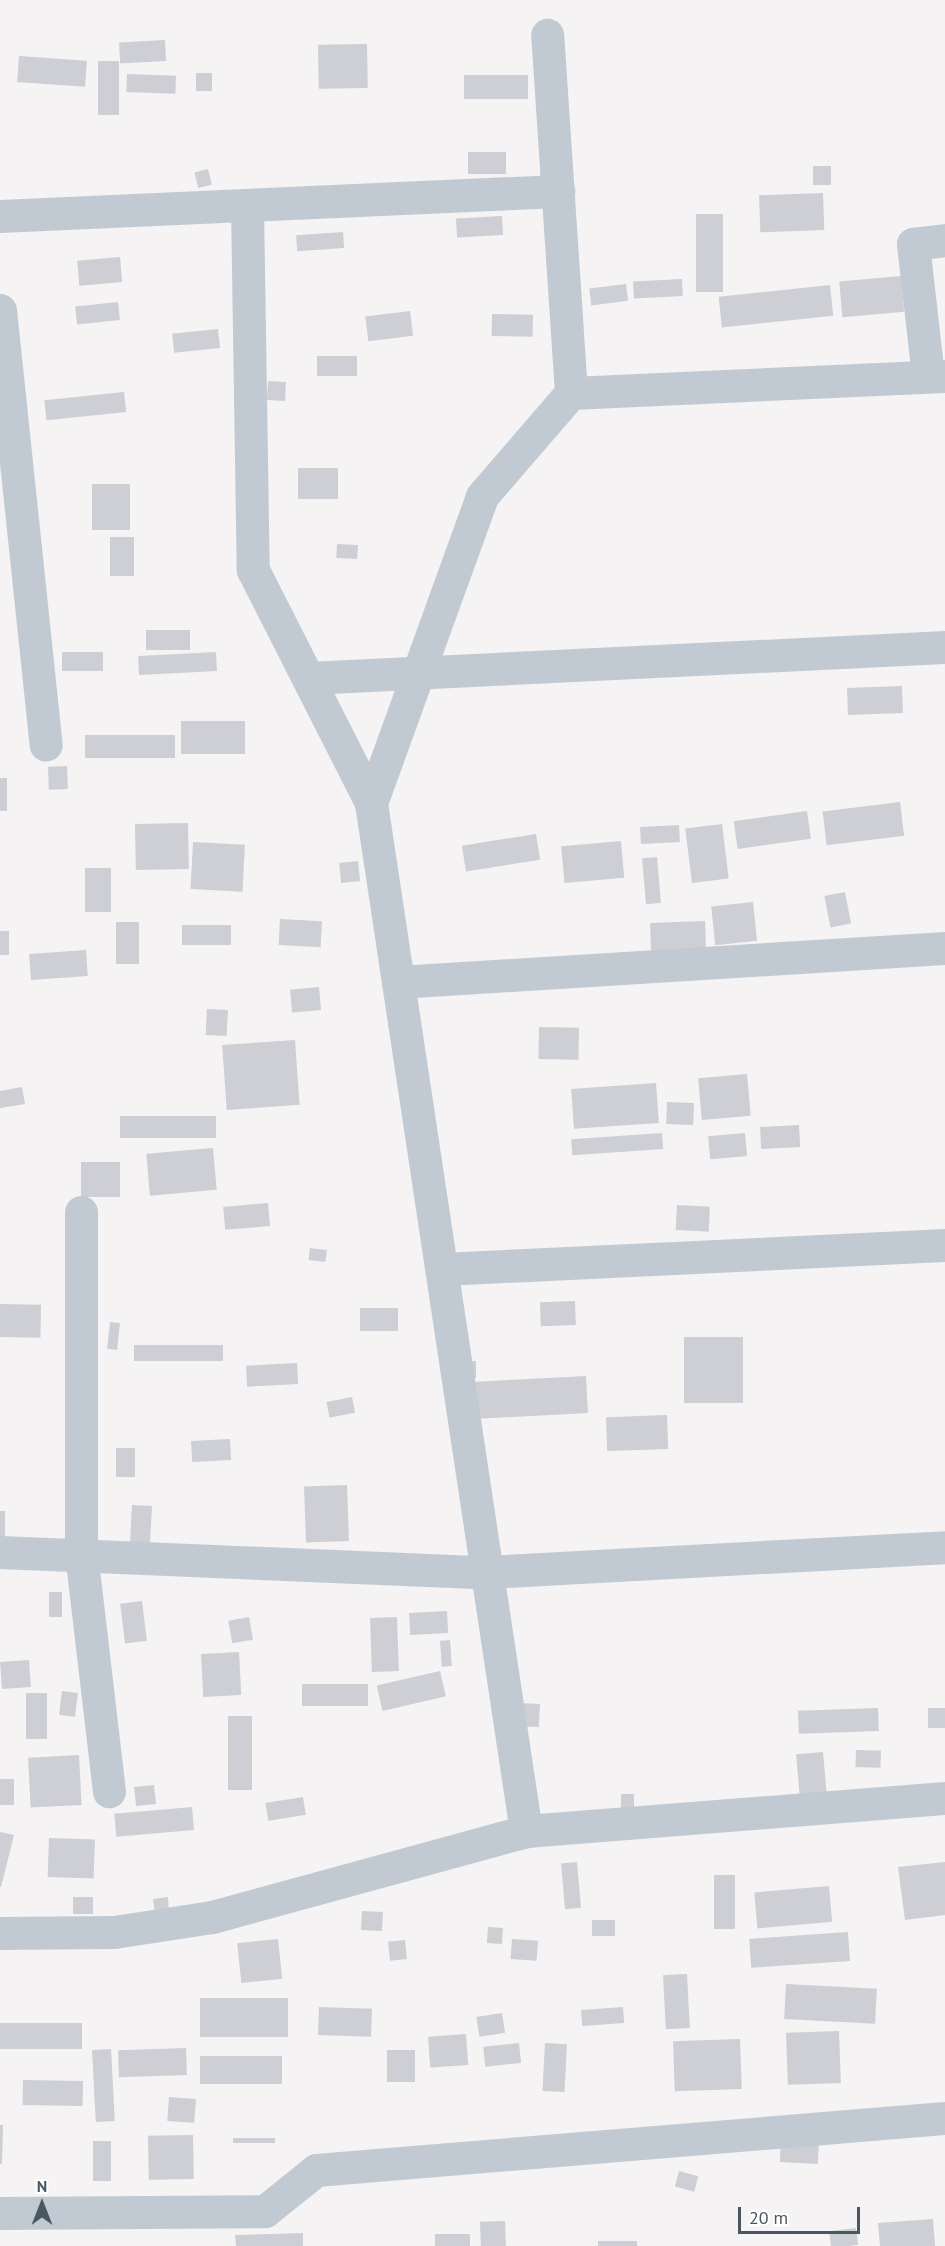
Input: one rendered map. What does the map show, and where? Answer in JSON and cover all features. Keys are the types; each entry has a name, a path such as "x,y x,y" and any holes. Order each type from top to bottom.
{"street":[{"path":"371,803 482,496 571,393 547,35"},
{"path":"0,216 558,191"},
{"path":"247,206 253,570 371,803 526,1831"},
{"path":"571,393 937,376 913,244 945,240"},
{"path":"0,310 46,745"},
{"path":"308,678 945,647"},
{"path":"398,982 945,948"},
{"path":"81,1212 81,1553 109,1791"},
{"path":"442,1269 945,1245"},
{"path":"0,1552 81,1553 488,1572 945,1547"},
{"path":"0,1932 114,1932 212,1917 526,1831 945,1798"},
{"path":"0,2213 265,2211 316,2170 945,2118"}],"building":[{"path":"165,40 166,61 120,63 119,42"},
{"path":"367,44 368,88 319,89 318,45"},
{"path":"19,56 87,61 85,87 17,82"},
{"path":"98,61 119,61 119,115 98,115"},
{"path":"196,73 212,73 212,91 196,91"},
{"path":"127,74 176,76 175,94 126,92"},
{"path":"464,75 528,75 528,99 464,99"},
{"path":"468,152 506,152 506,174 468,174"},
{"path":"813,166 831,166 831,185 813,185"},
{"path":"208,169 212,185 198,188 194,172"},
{"path":"823,193 824,230 760,232 759,195"},
{"path":"696,214 723,214 723,292 696,292"},
{"path":"502,216 503,235 457,237 456,218"},
{"path":"343,232 344,248 297,251 296,235"},
{"path":"120,257 122,282 79,286 77,261"},
{"path":"901,276 904,312 842,317 839,281"},
{"path":"682,279 683,296 634,299 633,282"},
{"path":"626,284 628,301 591,305 589,289"},
{"path":"830,285 833,316 722,328 719,297"},
{"path":"118,302 120,320 77,324 75,306"},
{"path":"410,311 413,336 368,341 365,316"},
{"path":"492,314 533,315 533,337 492,336"},
{"path":"218,329 220,348 174,353 172,334"},
{"path":"317,356 357,356 357,376 317,376"},
{"path":"268,381 286,382 285,401 267,400"},
{"path":"124,392 126,412 47,420 44,400"},
{"path":"298,468 338,468 338,499 298,499"},
{"path":"92,484 130,484 130,530 92,530"},
{"path":"110,537 134,537 134,576 110,576"},
{"path":"337,544 358,545 357,559 336,558"},
{"path":"146,630 190,630 190,650 146,650"},
{"path":"62,652 103,652 103,671 62,671"},
{"path":"216,652 217,671 139,675 138,656"},
{"path":"902,686 903,713 848,715 847,688"},
{"path":"181,721 245,721 245,754 181,754"},
{"path":"85,735 175,735 175,758 85,758"},
{"path":"67,766 68,789 49,790 48,767"},
{"path":"0,778 7,778 7,811 0,811"},
{"path":"900,802 904,836 827,845 823,812"},
{"path":"807,811 811,839 738,849 734,821"},
{"path":"188,823 189,869 136,870 135,824"},
{"path":"722,824 729,879 692,883 685,829"},
{"path":"679,825 680,842 641,844 640,827"},
{"path":"536,834 540,860 466,871 462,846"},
{"path":"621,841 624,878 564,883 561,846"},
{"path":"193,842 245,845 242,892 191,889"},
{"path":"657,857 661,903 646,904 642,858"},
{"path":"358,861 360,881 341,883 339,863"},
{"path":"85,868 111,868 111,912 85,912"},
{"path":"845,892 851,923 830,927 824,896"},
{"path":"753,902 757,941 715,945 711,906"},
{"path":"280,919 322,921 321,947 279,945"},
{"path":"705,921 706,952 651,954 650,923"},
{"path":"116,922 139,922 139,964 116,964"},
{"path":"182,925 231,925 231,945 182,945"},
{"path":"0,931 9,931 9,955 0,955"},
{"path":"86,950 88,976 31,980 29,954"},
{"path":"319,987 321,1010 292,1012 290,990"},
{"path":"207,1009 228,1010 227,1036 206,1035"},
{"path":"539,1027 579,1028 578,1060 538,1059"},
{"path":"295,1040 300,1105 227,1110 222,1045"},
{"path":"747,1074 751,1116 702,1120 698,1078"},
{"path":"656,1083 659,1123 574,1129 571,1089"},
{"path":"22,1087 25,1104 0,1108 0,1091"},
{"path":"667,1102 694,1103 693,1125 666,1124"},
{"path":"120,1116 216,1116 216,1138 120,1138"},
{"path":"799,1125 800,1147 761,1149 760,1127"},
{"path":"662,1133 663,1149 572,1155 571,1139"},
{"path":"745,1133 747,1156 710,1159 708,1136"},
{"path":"213,1148 217,1190 150,1196 146,1154"},
{"path":"81,1162 120,1162 120,1197 81,1197"},
{"path":"268,1203 270,1226 225,1230 223,1207"},
{"path":"677,1205 710,1207 709,1232 676,1230"},
{"path":"310,1248 327,1250 325,1262 309,1260"},
{"path":"575,1301 576,1325 541,1326 540,1302"},
{"path":"0,1304 41,1305 40,1338 0,1337"},
{"path":"360,1308 398,1308 398,1331 360,1331"},
{"path":"110,1322 120,1323 117,1350 107,1349"},
{"path":"684,1337 743,1337 743,1403 684,1403"},
{"path":"134,1345 223,1345 223,1361 134,1361"},
{"path":"464,1361 476,1361 476,1378 464,1378"},
{"path":"297,1363 298,1384 247,1387 246,1366"},
{"path":"586,1376 588,1413 465,1419 463,1382"},
{"path":"352,1397 355,1413 330,1418 326,1402"},
{"path":"667,1415 668,1449 607,1451 606,1417"},
{"path":"230,1439 231,1460 192,1462 191,1441"},
{"path":"116,1448 135,1448 135,1477 116,1477"},
{"path":"347,1485 349,1541 306,1542 304,1487"},
{"path":"132,1505 152,1506 150,1550 130,1549"},
{"path":"0,1511 5,1511 5,1538 0,1538"},
{"path":"49,1592 62,1592 62,1617 49,1617"},
{"path":"142,1601 147,1641 125,1643 120,1604"},
{"path":"447,1611 448,1633 410,1635 409,1613"},
{"path":"249,1617 253,1640 232,1643 228,1621"},
{"path":"397,1617 399,1671 372,1672 370,1618"},
{"path":"450,1640 452,1666 442,1667 440,1641"},
{"path":"239,1652 241,1695 203,1697 201,1654"},
{"path":"29,1660 31,1687 2,1689 0,1662"},
{"path":"440,1671 446,1696 383,1711 377,1686"},
{"path":"302,1684 368,1684 368,1706 302,1706"},
{"path":"62,1691 78,1693 75,1717 59,1715"},
{"path":"26,1693 47,1693 47,1739 26,1739"},
{"path":"519,1703 540,1704 539,1727 518,1726"},
{"path":"878,1708 879,1731 799,1734 798,1711"},
{"path":"928,1708 945,1708 945,1728 928,1728"},
{"path":"228,1716 252,1716 252,1790 228,1790"},
{"path":"856,1750 881,1751 880,1768 855,1767"},
{"path":"823,1752 827,1798 800,1800 796,1754"},
{"path":"79,1755 82,1805 31,1808 28,1758"},
{"path":"0,1779 14,1779 14,1805 0,1805"},
{"path":"154,1785 156,1804 136,1806 134,1787"},
{"path":"621,1794 634,1794 634,1809 621,1809"},
{"path":"303,1797 306,1815 268,1821 265,1803"},
{"path":"192,1807 194,1830 116,1837 114,1814"},
{"path":"0,1832 14,1835 1,1887 0,1887"},
{"path":"49,1838 95,1840 94,1879 48,1877"},
{"path":"577,1862 581,1908 565,1909 561,1863"},
{"path":"945,1862 945,1915 905,1920 898,1867"},
{"path":"714,1875 735,1875 735,1929 714,1929"},
{"path":"829,1886 832,1922 757,1928 754,1893"},
{"path":"73,1897 93,1897 93,1914 73,1914"},
{"path":"168,1897 169,1914 155,1914 153,1899"},
{"path":"362,1911 383,1912 382,1931 361,1930"},
{"path":"592,1920 615,1920 615,1936 592,1936"},
{"path":"488,1927 503,1928 502,1944 487,1943"},
{"path":"848,1932 850,1961 751,1968 749,1939"},
{"path":"278,1939 282,1979 241,1983 237,1943"},
{"path":"512,1939 538,1941 537,1961 511,1959"},
{"path":"405,1940 407,1959 390,1961 388,1942"},
{"path":"687,1974 690,2028 666,2029 663,1975"},
{"path":"786,1984 877,1989 875,2024 784,2019"},
{"path":"200,1998 288,1998 288,2037 200,2037"},
{"path":"319,2007 372,2009 371,2037 318,2035"},
{"path":"623,2007 624,2023 582,2026 581,2010"},
{"path":"502,2013 505,2033 479,2037 476,2017"},
{"path":"0,2023 82,2023 82,2049 0,2049"},
{"path":"839,2031 841,2083 788,2085 786,2033"},
{"path":"466,2034 468,2065 430,2068 428,2037"},
{"path":"740,2039 742,2089 675,2091 673,2041"},
{"path":"519,2043 521,2063 485,2067 483,2047"},
{"path":"545,2043 567,2044 564,2092 542,2091"},
{"path":"186,2048 187,2075 119,2077 118,2050"},
{"path":"111,2049 115,2121 96,2122 92,2050"},
{"path":"387,2050 415,2050 415,2082 387,2082"},
{"path":"200,2056 282,2056 282,2084 200,2084"},
{"path":"23,2080 83,2081 83,2106 23,2105"},
{"path":"169,2097 196,2099 194,2123 167,2121"},
{"path":"0,2125 3,2125 2,2164 0,2164"},
{"path":"193,2135 194,2179 149,2180 148,2136"},
{"path":"233,2138 275,2138 275,2143 233,2143"},
{"path":"781,2140 819,2142 818,2164 780,2162"},
{"path":"93,2141 111,2141 111,2181 93,2181"},
{"path":"679,2171 698,2176 694,2192 675,2186"},
{"path":"933,2219 935,2246 880,2246 878,2223"},
{"path":"505,2221 506,2246 481,2246 480,2222"},
{"path":"856,2228 858,2245 831,2246 829,2231"},
{"path":"303,2233 303,2246 236,2246 235,2235"},
{"path":"435,2234 470,2234 470,2246 435,2246"},
{"path":"598,2241 637,2241 637,2246 598,2246"}]}
